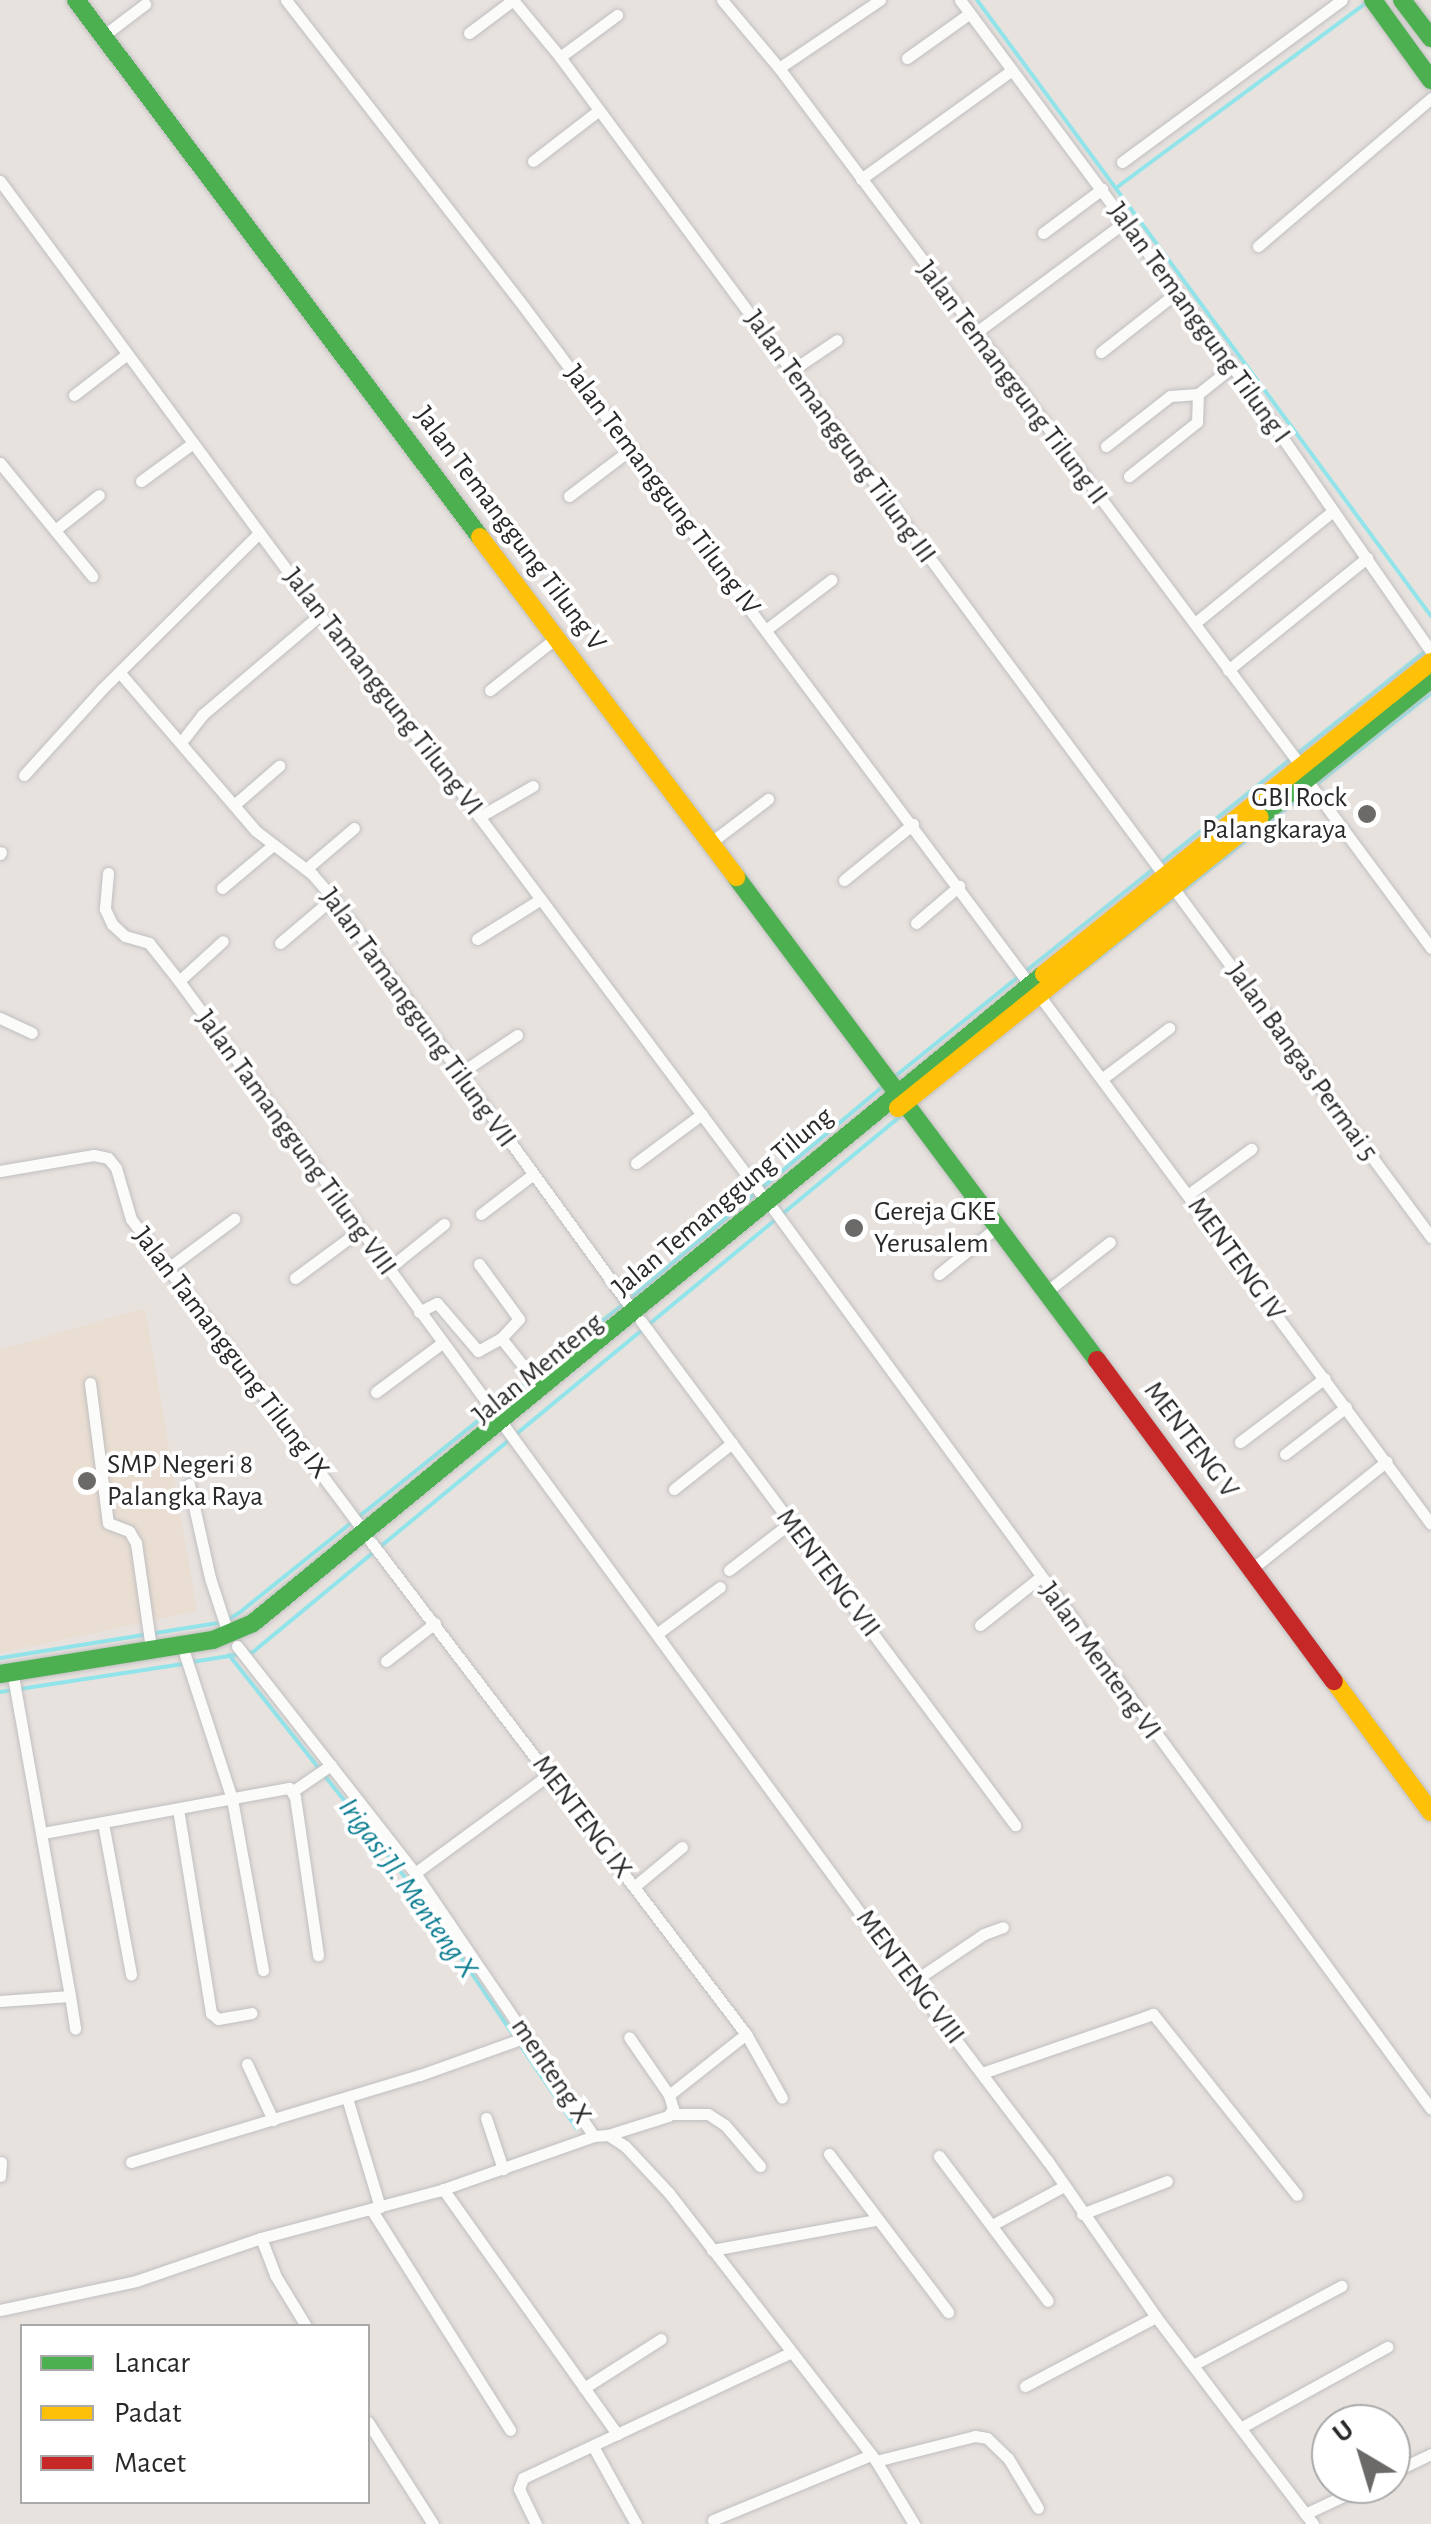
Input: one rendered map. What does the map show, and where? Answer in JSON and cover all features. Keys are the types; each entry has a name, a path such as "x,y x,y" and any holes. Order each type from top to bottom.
{"main road":[{"name":"Jalan Temanggung Tilung V","path":"76,0 901,1098"},
{"path":"1402,0 1431,38"},
{"path":"1374,1 1431,80"},
{"name":"Jalan Temanggung Tilung","path":"5,1679 151,1649 233,1641 368,1538 503,1426 540,1387 637,1316 1304,773 1431,662"},
{"path":"1304,773 1431,679"},
{"name":"MENTENG V","path":"901,1098 1431,1812"},
{"name":"Jalan Menteng","path":"503,1426 637,1316"},
{"path":"5,1679 185,1654 233,1641"}],"street":[{"name":"Jalan Temanggung Tilung IV","path":"286,0 631,449 1035,990"},
{"path":"470,33 513,0"},
{"name":"Jalan Temanggung Tilung III","path":"513,0 560,57 1168,882"},
{"name":"Jalan Temanggung Tilung II","path":"722,0 779,68 974,334 1195,623 1431,948"},
{"path":"779,68 880,0"},
{"name":"Jalan Temanggung Tilung I","path":"960,0 1126,220 1431,651"},
{"path":"1122,162 1342,0"},
{"path":"103,36 145,4"},
{"path":"907,58 970,14"},
{"path":"560,57 617,15"},
{"path":"861,179 1012,70"},
{"path":"1258,246 1431,98"},
{"path":"533,160 598,110"},
{"name":"Jalan Tamanggung Tilung VI","path":"0,181 320,615 480,816 770,1206"},
{"path":"1042,233 1102,189"},
{"path":"974,334 1126,220"},
{"path":"1101,352 1176,293"},
{"path":"791,371 837,340"},
{"path":"74,394 127,354"},
{"path":"1106,446 1170,396 1178,392 1198,394 1232,367"},
{"path":"1129,476 1196,422 1198,394"},
{"path":"141,480 193,444"},
{"path":"569,496 631,449"},
{"path":"0,463 92,576"},
{"path":"55,530 100,495"},
{"path":"1195,623 1334,511"},
{"path":"24,774 260,532"},
{"path":"1228,670 1367,558"},
{"path":"767,629 832,580"},
{"path":"182,742 202,715 320,615"},
{"path":"490,690 557,637"},
{"name":"Jalan Tamanggung Tilung VII","path":"120,673 273,846 306,869 333,898 637,1316"},
{"path":"234,804 279,766"},
{"path":"480,816 533,786"},
{"path":"710,843 768,799"},
{"path":"844,880 913,824"},
{"path":"306,869 354,828"},
{"path":"222,888 273,846"},
{"name":"Jalan Tamanggung Tilung VIII","path":"108,872 105,909 112,924 125,936 149,943 179,981 503,1426"},
{"name":"Jalan Bangas Permai 5","path":"1168,882 1431,1237"},
{"path":"916,923 959,886"},
{"path":"280,943 333,898"},
{"path":"476,940 541,898"},
{"path":"179,981 223,940"},
{"name":"MENTENG IV","path":"1035,990 1431,1524"},
{"path":"0,1018 32,1033"},
{"path":"1103,1078 1169,1028"},
{"path":"460,1074 517,1036"},
{"path":"636,1163 702,1114"},
{"path":"1189,1194 1251,1149"},
{"name":"Jalan Tamanggung Tilung IX","path":"0,1171 102,1155 116,1168 131,1218 368,1538"},
{"path":"481,1214 532,1175"},
{"name":"Jalan Menteng VI","path":"770,1206 1431,2109"},
{"path":"167,1269 234,1219"},
{"path":"388,1269 444,1224"},
{"path":"939,1274 998,1227"},
{"path":"295,1278 360,1230"},
{"path":"1046,1292 1110,1242"},
{"path":"419,1312 437,1302 478,1351 501,1338 519,1320 479,1264"},
{"name":"MENTENG VII","path":"637,1316 1015,1825"},
{"path":"501,1338 540,1387"},
{"path":"376,1392 442,1343"},
{"path":"1240,1442 1324,1378"},
{"path":"90,1383 108,1523 130,1531 135,1540 151,1649"},
{"path":"1285,1454 1346,1407"},
{"name":"MENTENG VIII","path":"503,1426 982,2074 1156,2317 1309,2519"},
{"path":"674,1489 732,1443"},
{"path":"1253,1568 1386,1461"},
{"path":"189,1484 210,1578 233,1641"},
{"path":"729,1570 790,1523"},
{"name":"MENTENG IX","path":"368,1538 746,2034 782,2098"},
{"path":"980,1625 1039,1578"},
{"path":"658,1633 720,1587"},
{"path":"386,1661 434,1623"},
{"name":"menteng X","path":"233,1641 415,1873 594,2136 608,2135 625,2146 669,2193 874,2458 914,2524"},
{"path":"185,1654 232,1799 263,1970"},
{"path":"5,1679 42,1833 75,2029"},
{"path":"293,1791 331,1765"},
{"path":"415,1873 550,1774"},
{"path":"42,1833 285,1788 293,1791"},
{"path":"293,1791 318,1956"},
{"path":"178,1809 210,2014 218,2019 251,2013"},
{"path":"104,1822 130,1974"},
{"path":"635,1886 682,1847"},
{"path":"914,1982 984,1934 1003,1927"},
{"path":"0,2001 70,1996"},
{"path":"982,2074 1153,2014 1296,2195"},
{"path":"669,2096 746,2034"},
{"path":"131,2162 347,2098 526,2037"},
{"path":"630,2037 669,2096 670,2114"},
{"path":"247,2064 273,2120"},
{"path":"347,2098 375,2208 510,2430"},
{"path":"608,2135 670,2114 708,2114 725,2125 760,2166"},
{"path":"486,2118 503,2169"},
{"path":"0,2310 136,2281 261,2238 443,2190 594,2136"},
{"path":"828,2154 948,2312"},
{"path":"940,2156 1048,2300"},
{"path":"0,2176 1,2162"},
{"path":"1082,2214 1167,2182"},
{"path":"992,2225 1064,2186"},
{"path":"443,2190 617,2434"},
{"path":"712,2250 876,2220"},
{"path":"261,2238 274,2275 305,2324"},
{"path":"1194,2364 1341,2286"},
{"path":"1026,2386 1156,2317"},
{"path":"584,2388 662,2340"},
{"path":"1242,2427 1387,2347"},
{"path":"536,2524 519,2480 790,2354"},
{"path":"370,2425 433,2524"},
{"path":"714,2520 874,2458 974,2436 987,2438 1008,2458 1038,2508"},
{"path":"594,2448 636,2524"},
{"path":"1309,2519 1335,2504"}],"shaded area":[{"name":"SMP Negeri 8 Palangka Raya","path":"145,1308 197,1611 0,1653 0,1350"}],"waterway":[{"path":"977,0 1431,616"},
{"path":"1116,188 1365,4"},
{"path":"1026,971 1428,649"},
{"path":"1078,974 1431,693"},
{"path":"893,1078 1018,977"},
{"path":"0,1658 224,1622 239,1613 626,1302 886,1084"},
{"path":"192,1662 253,1652 903,1114"},
{"name":"Irigasi Jl. Menteng X","path":"229,1655 416,1891 577,2129"},
{"path":"0,1692 183,1664"}],"traffic: fast":[{"path":"76,0 480,537"},
{"path":"1373,0 1431,80"},
{"path":"1402,0 1431,38"},
{"path":"1260,817 1431,679"},
{"path":"736,877 1097,1360"},
{"path":"0,1674 213,1640 253,1623 1044,974"}],"traffic: slow":[{"path":"480,537 736,877"},
{"path":"1044,974 1431,662"},
{"path":"898,1108 1260,817"},
{"path":"1334,1681 1431,1812"}],"traffic: jam":[{"path":"1097,1360 1334,1681"}],"place":[{"name":"GBI Rock Palangkaraya","path":"1367,814"},
{"name":"Gereja GKE Yerusalem","path":"854,1228"},
{"name":"SMP Negeri 8 Palangka Raya","path":"87,1481"}]}
